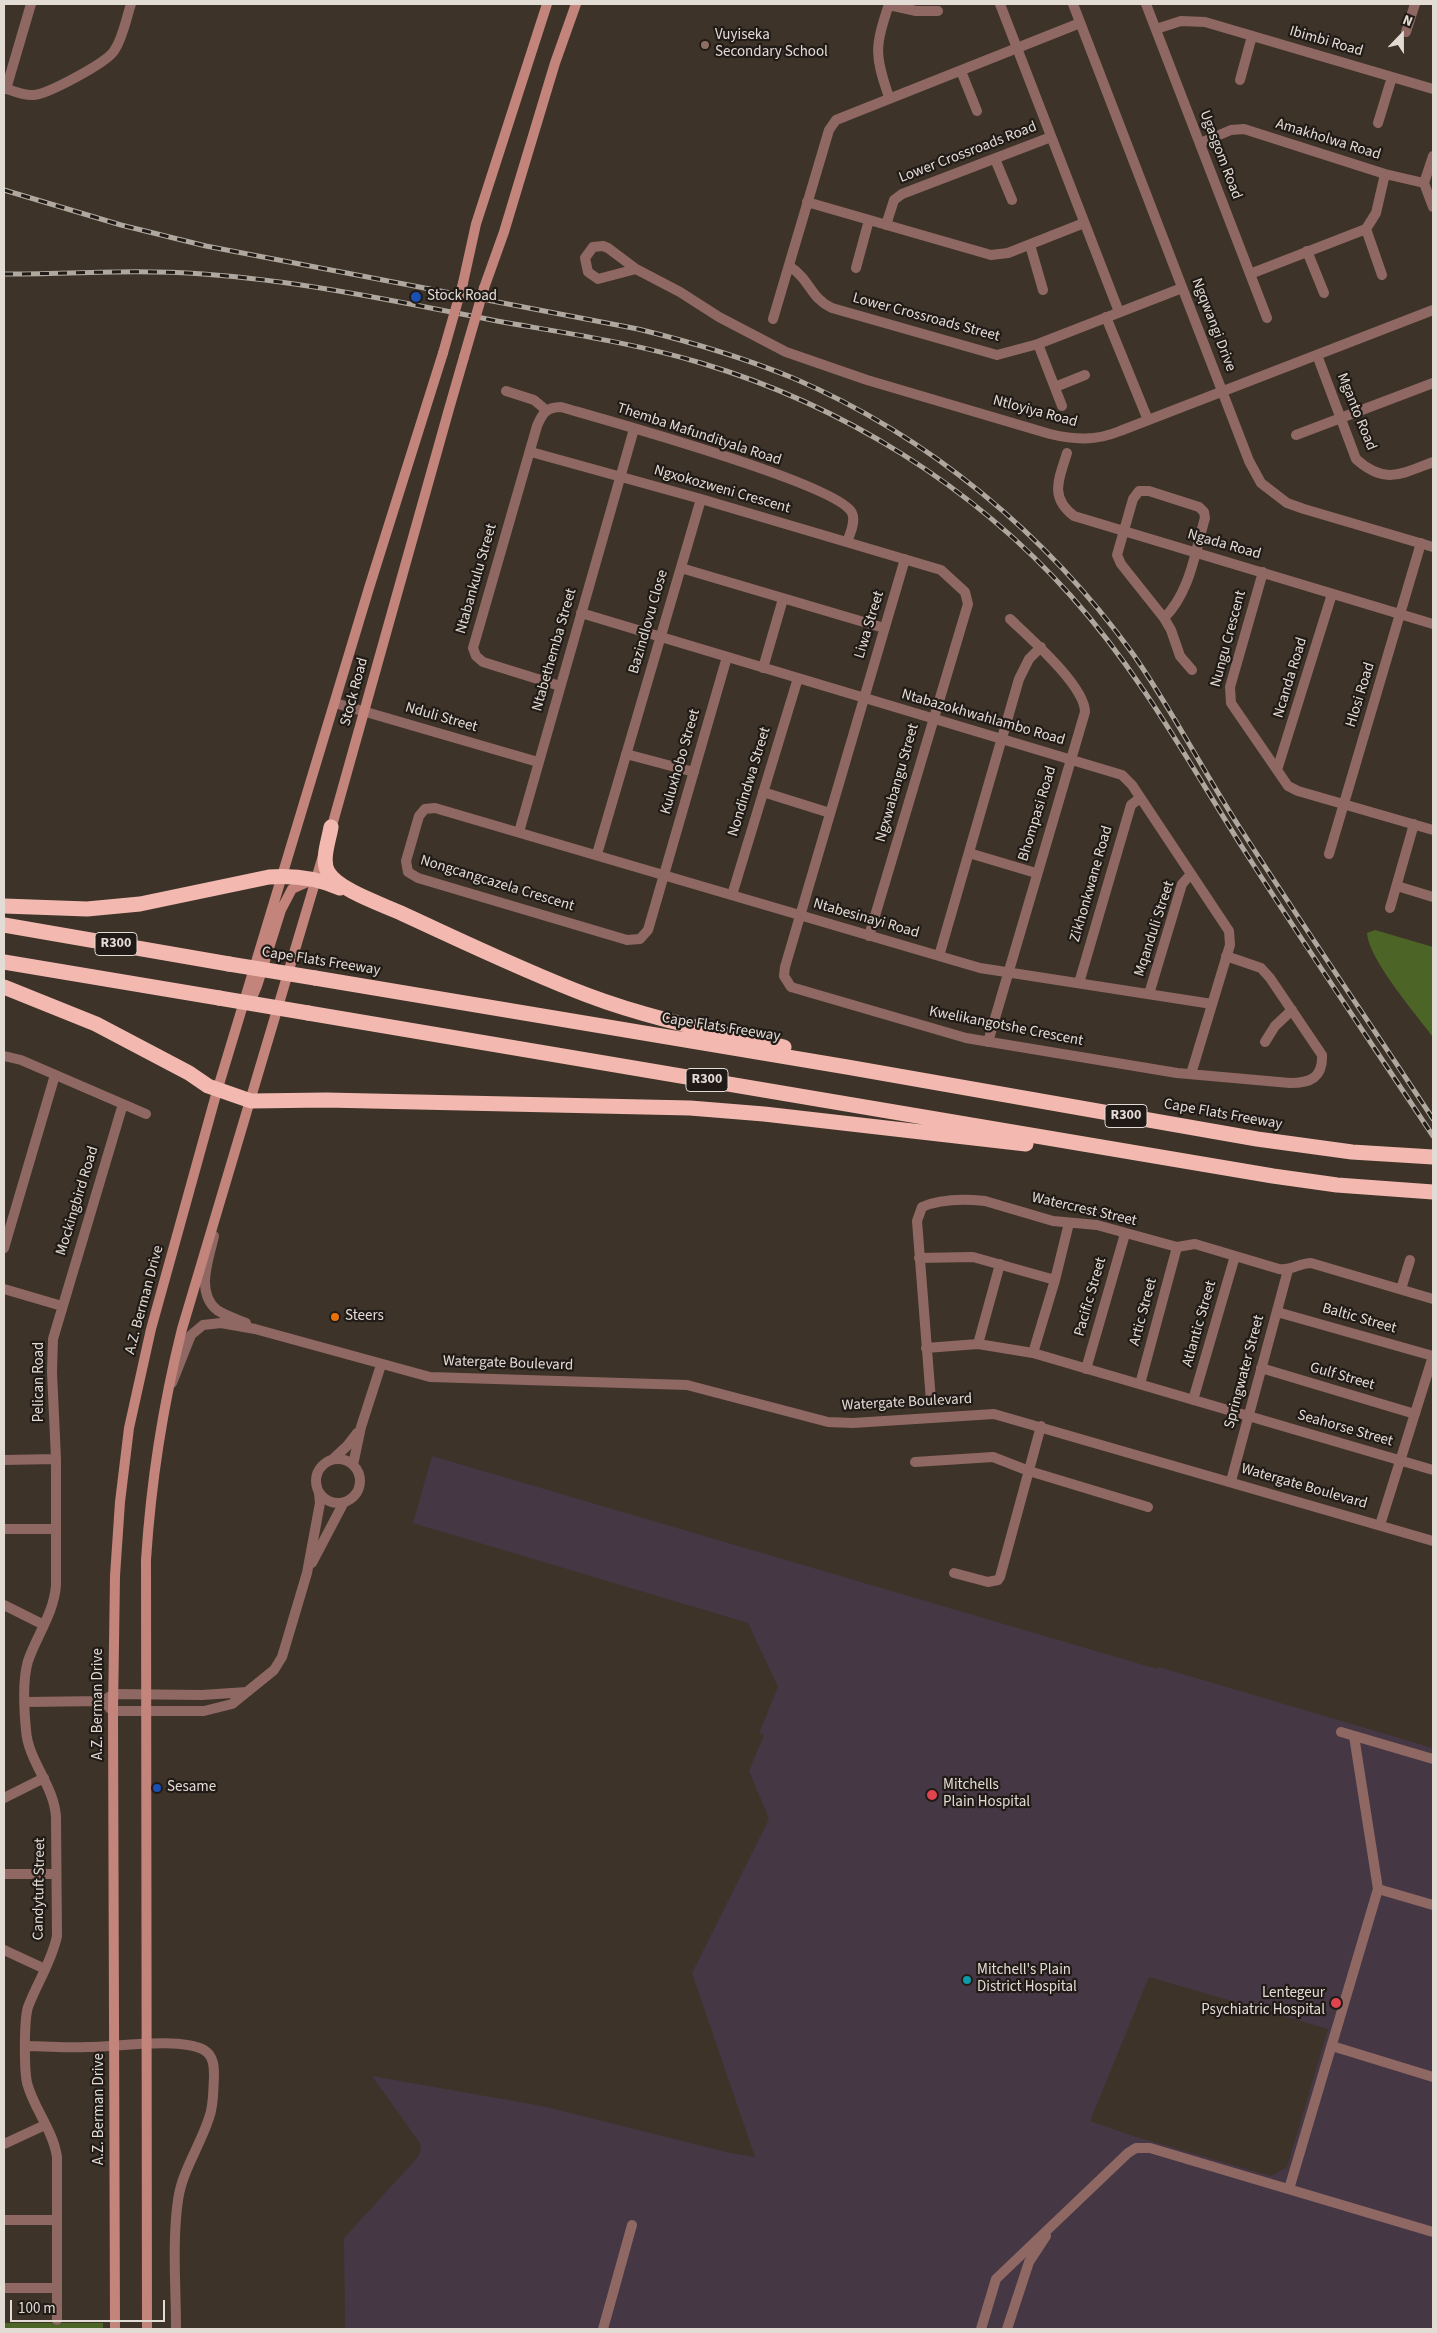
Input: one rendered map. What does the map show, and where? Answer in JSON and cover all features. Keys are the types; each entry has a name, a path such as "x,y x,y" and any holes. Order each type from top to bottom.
{"highway":[{"path":"331,827 325,862 327,871 337,882 503,960"},
{"path":"4,906 87,909 140,904 270,877 284,876 317,879 586,995 689,1025 816,1054 832,1059 847,1067"},
{"name":"Cape Flats Freeway","path":"4,925 847,1067 1257,1139 1352,1152 1433,1156"},
{"name":"R300","path":"4,962 1107,1148 1337,1184 1430,1192"},
{"path":"4,987 96,1024 164,1059 217,1091 251,1101 326,1100 690,1108 764,1114 1050,1147 1107,1148"}],"main road":[{"name":"Stock Road","path":"217,1091 443,353 463,283 476,224 547,4"},
{"name":"Stock Road","path":"251,1101 365,712 412,536 484,288 504,232 555,63 576,4"},
{"path":"235,1032 257,986 281,910 292,889 300,884 317,879"},
{"name":"A.Z. Berman Drive","path":"115,2329 113,1711 115,1576 120,1502 129,1428 151,1329 217,1091"},
{"path":"147,2329 145,1694 146,1560 149,1510 165,1400 182,1329 251,1101"}],"street":[{"path":"31,4 5,89 28,95 44,93 106,60 121,36 131,4"},
{"path":"889,97 878,67 877,56 878,41 889,4 916,11 938,11"},
{"name":"Lower Crossroads Road","path":"1000,4 1119,312"},
{"name":"Ngqwangi Drive","path":"1073,4 1249,461 1261,482 1276,496 1304,509 1433,547"},
{"name":"Ugasgom Road","path":"1146,4 1267,318"},
{"path":"1406,32 1415,4"},
{"name":"Ibimbi Road","path":"1156,30 1181,20 1195,20 1433,89"},
{"path":"773,319 832,124 840,117 889,97 1080,23"},
{"path":"1240,80 1252,36"},
{"path":"961,70 977,111"},
{"path":"1378,123 1392,77"},
{"name":"Amakholwa Road","path":"1200,143 1231,130 1244,130 1385,174 1424,184"},
{"name":"Lower Crossroads Road","path":"886,225 892,205 897,197 1051,137"},
{"path":"1433,156 1424,184 1433,207"},
{"path":"996,159 1012,200"},
{"path":"1250,274 1366,229 1376,213 1385,174"},
{"path":"807,202 991,254 1008,253 1084,223"},
{"path":"856,268 869,220"},
{"path":"1366,229 1382,275"},
{"path":"1030,245 1043,290"},
{"name":"Ntloyiya Road","path":"636,269 610,278 598,279 588,272 585,258 593,247 603,246 636,269 773,345 876,383 1068,439 1084,440 1106,437 1433,310"},
{"path":"1307,251 1324,293"},
{"name":"Lower Crossroads Street","path":"789,266 804,277 817,299 832,308 997,355 1038,344 1182,288"},
{"path":"1106,317 1148,420"},
{"path":"1038,344 1062,406"},
{"name":"Mganto Road","path":"1317,355 1356,460 1368,470 1382,475 1396,475 1433,462"},
{"path":"1054,387 1085,375"},
{"path":"1296,435 1433,383"},
{"path":"506,391 534,400 546,410 537,426 531,452"},
{"name":"Themba Mafundityala Road","path":"546,410 553,407 561,407 745,462 832,498 847,506 852,512 852,524 847,542"},
{"name":"Ntabethemba Street","path":"519,832 634,429"},
{"name":"Ngxokozweni Crescent","path":"531,452 701,499 905,559"},
{"name":"Ntabankulu Street","path":"531,452 473,648 476,656 483,662 560,686"},
{"name":"Ngada Road","path":"1067,453 1057,489 1062,504 1074,516 1433,624"},
{"path":"1164,618 1179,600 1205,518 1204,512 1199,506 1149,492 1139,492 1133,499 1117,551 1119,560 1164,618 1171,630 1180,656 1192,670"},
{"name":"Bazindlovu Close","path":"597,854 701,499"},
{"name":"Hlosi Road","path":"1329,854 1421,543"},
{"name":"Liwa Street","path":"800,916 905,559"},
{"name":"Ngxwabangu Street","path":"869,936 968,600 965,592 941,570 905,559"},
{"path":"681,568 884,628"},
{"name":"Nungu Crescent","path":"1263,572 1229,696 1231,703 1284,782 1292,788 1433,830"},
{"name":"Ncanda Road","path":"1277,770 1332,594"},
{"path":"763,668 783,599"},
{"name":"Ntabazokhwahlambo Road","path":"581,613 1122,775 1140,798 1228,928 1230,941 1212,1004"},
{"name":"Bhompasi Road","path":"988,1042 1036,873 1085,712 1085,704 1077,690 1040,647 1010,619"},
{"path":"939,956 1024,667 1040,647"},
{"name":"Kuluxhobo Street","path":"664,875 728,657"},
{"name":"Nondindwa Street","path":"732,895 798,678"},
{"name":"Nduli Street","path":"335,703 538,762"},
{"path":"626,754 694,772"},
{"path":"763,792 830,813"},
{"name":"Zikhonkwane Road","path":"1079,983 1131,805 1140,798"},
{"name":"Nongcangcazela Crescent","path":"519,832 435,808 424,809 419,816 406,866 408,872 418,878 634,941 648,930 664,875"},
{"path":"1390,908 1414,824"},
{"name":"Ntabesinayi Road","path":"519,832 980,968 1212,1004"},
{"path":"969,853 1036,873"},
{"name":"Mqanduli Street","path":"1150,994 1182,884 1191,874"},
{"path":"1397,886 1433,896"},
{"name":"Kwelikangotshe Crescent","path":"800,916 784,967 784,976 791,987 949,1034 988,1042 1191,1074 1290,1083 1302,1083 1313,1079 1322,1066 1322,1055 1267,973 1261,968 1226,956"},
{"path":"1191,1074 1212,1004"},
{"path":"1265,1042 1275,1026 1292,1010"},
{"path":"4,1056 21,1060 146,1114"},
{"path":"4,1248 55,1075"},
{"name":"Mockingbird Road","path":"62,1306 123,1104"},
{"name":"Watergate Boulevard","path":"221,1200 205,1278 205,1291 209,1301 218,1311 255,1328 381,1365 430,1377 687,1385 828,1422 853,1423 994,1414 1041,1426 1433,1541"},
{"name":"Watercrest Street","path":"931,1401 919,1258 918,1215 922,1207 930,1204 973,1200 985,1201 1052,1221 1084,1222 1177,1247 1195,1244 1288,1270"},
{"path":"1033,1353 1055,1280 1069,1223"},
{"name":"Pacific Street","path":"1086,1369 1125,1234"},
{"name":"Artic Street","path":"1140,1384 1177,1247"},
{"name":"Atlantic Street","path":"1193,1400 1235,1256"},
{"path":"919,1258 973,1257 1055,1280"},
{"path":"1401,1289 1410,1260"},
{"path":"1288,1270 1302,1264 1311,1263 1433,1299"},
{"path":"978,1344 1000,1264"},
{"name":"Springwater Street","path":"1231,1481 1288,1270"},
{"path":"4,1289 62,1306"},
{"name":"Pelican Road","path":"56,1459 52,1346 62,1306"},
{"name":"Baltic Street","path":"1277,1312 1433,1356"},
{"name":"Watergate Boulevard","path":"165,1400 186,1343 196,1330 212,1323 255,1328"},
{"path":"926,1348 978,1344 1010,1347 1249,1416"},
{"path":"1380,1525 1433,1356"},
{"path":"353,1465 361,1427 381,1365"},
{"name":"Gulf Street","path":"1261,1368 1415,1414"},
{"name":"Seahorse Street","path":"1249,1416 1433,1470"},
{"path":"954,1573 988,1582 998,1580 1041,1426"},
{"path":"102,1701 113,1711 204,1711 219,1709 232,1704 274,1670 282,1658 307,1573 320,1503 315,1480 317,1473 326,1462 347,1446 361,1427"},
{"path":"914,1462 983,1456 1007,1461 1029,1470 1148,1507"},
{"path":"4,1460 56,1459"},
{"name":"Candytuft Street","path":"56,1459 55,1595 27,1666 26,1702 28,1743 56,1808 56,1936 27,2012 26,2046 28,2084 55,2147 57,2157 57,2320"},
{"path":"319,1493 330,1502 344,1502 352,1498 360,1485 360,1477 353,1465 347,1460 332,1459"},
{"path":"307,1573 344,1502"},
{"path":"4,1529 56,1529"},
{"path":"4,1605 44,1624"},
{"path":"26,1702 102,1701 114,1694 247,1692"},
{"path":"1341,1732 1433,1759"},
{"path":"1289,2190 1378,1889 1354,1736"},
{"path":"4,1798 44,1778"},
{"path":"4,1874 56,1874"},
{"path":"1378,1889 1433,1906"},
{"path":"4,1950 45,1969"},
{"path":"26,2046 145,2044 200,2049 207,2052 212,2058 214,2066 211,2112 182,2180 178,2199 175,2227 176,2329"},
{"path":"1332,2046 1433,2076"},
{"path":"4,2144 45,2125"},
{"path":"981,2329 996,2280 1128,2153 1140,2147 1433,2232"},
{"path":"4,2220 57,2220"},
{"path":"603,2329 632,2225"},
{"path":"1007,2329 1029,2262 1051,2229"},
{"path":"4,2288 57,2288"}],"shaded area":[{"path":"432,1456 1433,1748 1433,2329 345,2329 344,2238 418,2157 421,2148 420,2143 372,2076 542,2106 730,2153 755,2157 692,1973 769,1819 749,1771 764,1735 759,1733 778,1687 748,1623 413,1523","holes":["1149,1977 1328,2029 1287,2167 1271,2176 1133,2136 1090,2121"]}],"green space":[{"path":"1375,930 1433,947 1433,1037 1384,972 1370,944 1367,933"},
{"path":"4,2323 103,2323 103,2329 4,2329"}],"railway":[{"path":"4,190 121,225 206,246 638,329 677,339 736,357 793,378 843,402 891,429 938,459 982,493 1063,569 1099,610 1133,654 1240,828 1433,1119"},
{"path":"4,274 153,272 240,277 351,293 625,344 701,363 753,381 805,402 854,426 902,454 948,485 992,519 1033,556 1096,625 1142,687 1267,886 1433,1136"}],"place":[{"name":"Vuyiseka Secondary School","path":"705,45"},
{"name":"Stock Road","path":"416,297"},
{"name":"Steers","path":"335,1317"},
{"name":"Sesame","path":"157,1788"},
{"name":"Mitchells Plain Hospital","path":"932,1795"},
{"name":"Mitchell's Plain District Hospital","path":"967,1980"},
{"name":"Lentegeur Psychiatric Hospital","path":"1336,2003"}]}
